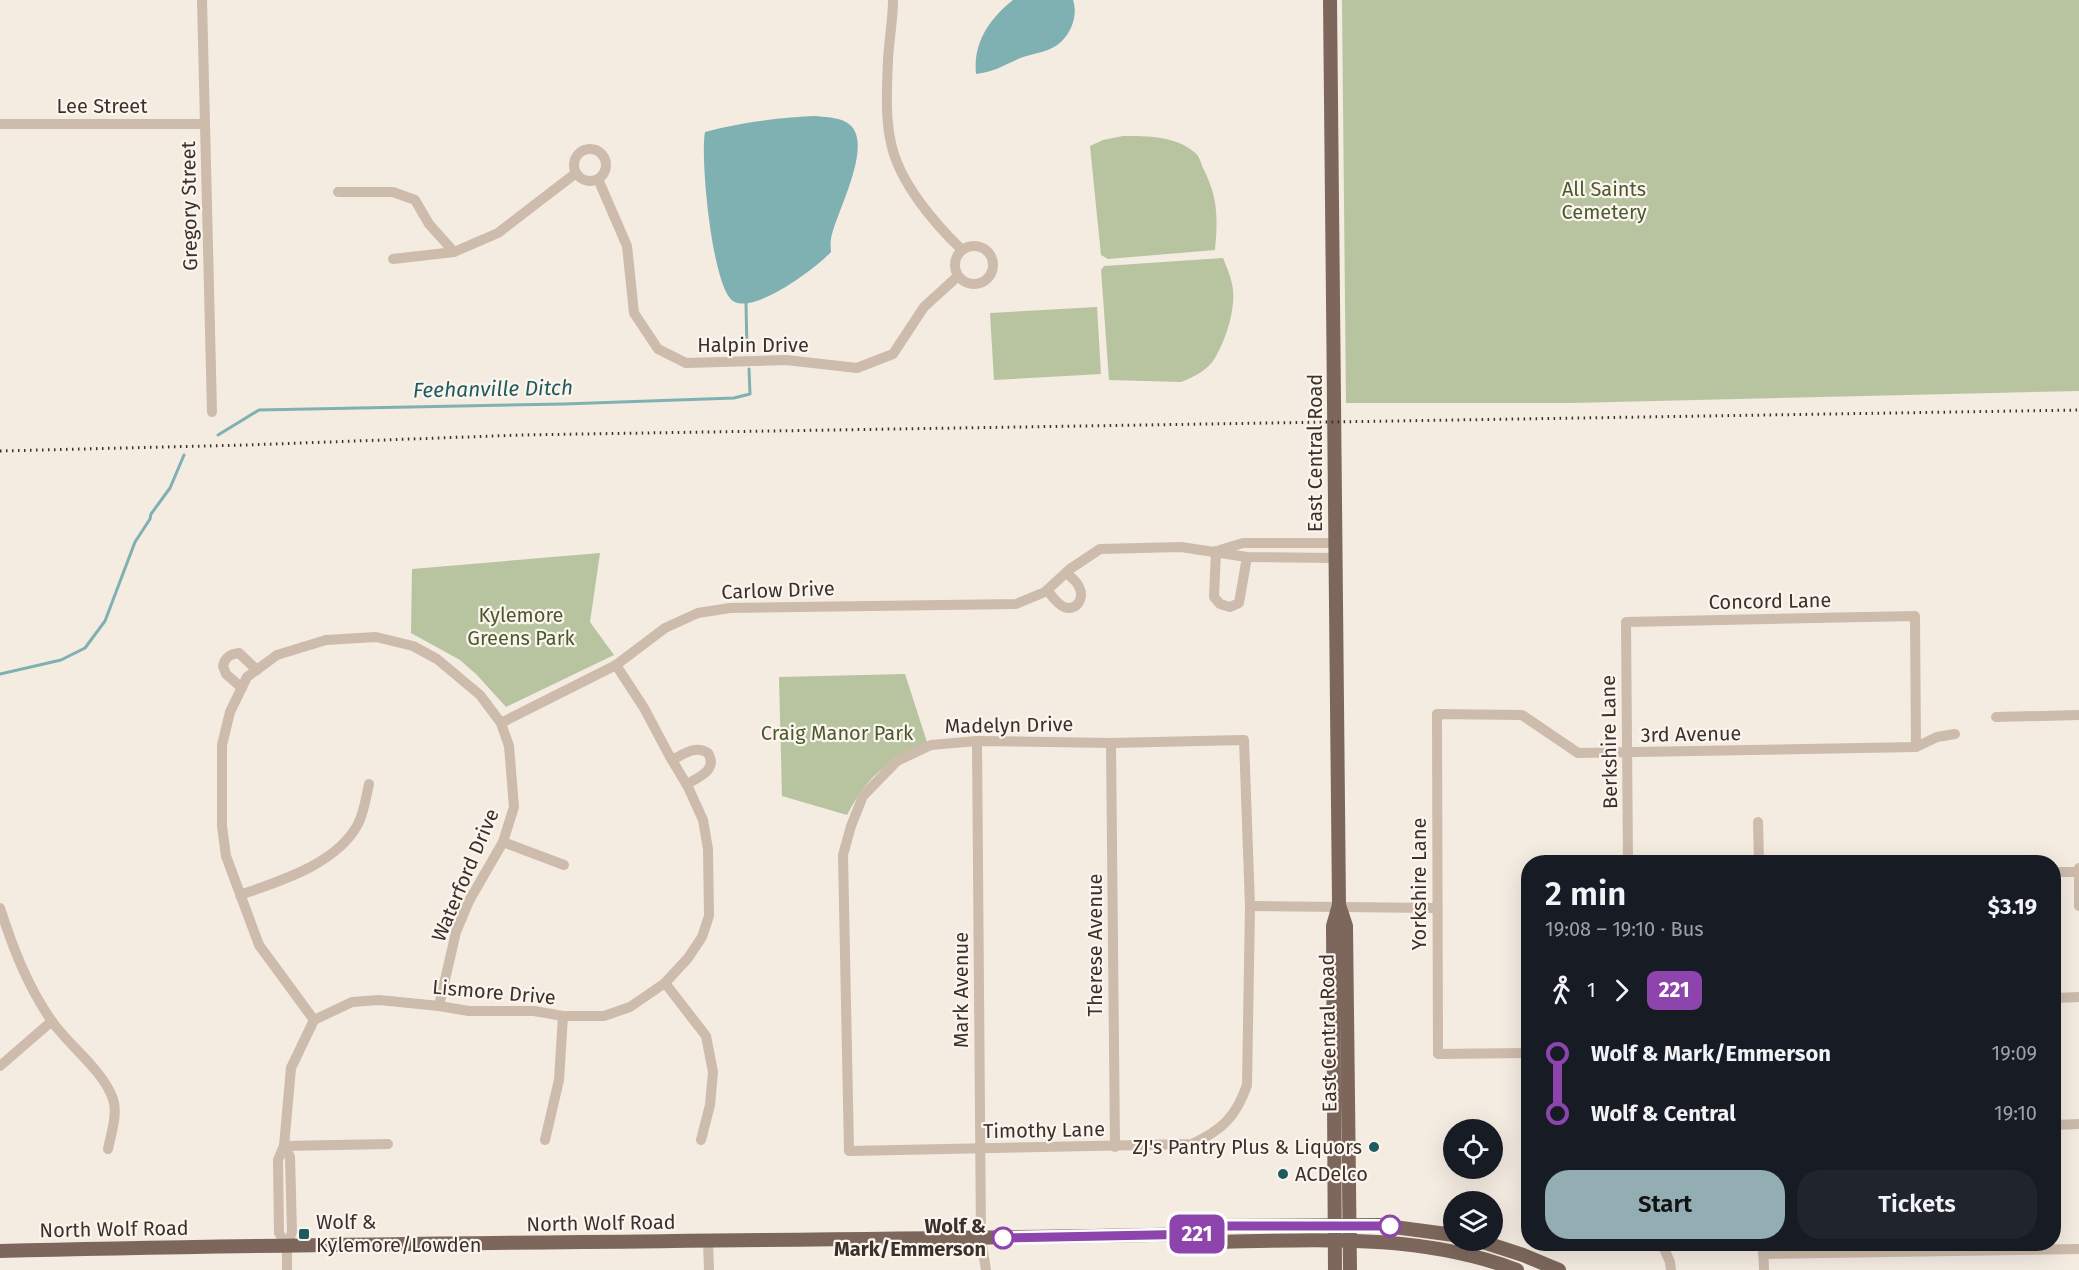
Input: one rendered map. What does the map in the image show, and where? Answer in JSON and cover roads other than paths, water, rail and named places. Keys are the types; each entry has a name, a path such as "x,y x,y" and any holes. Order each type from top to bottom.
{"main road":[{"name":"East Central Road","path":"1330,0 1339,905 1333,937 1335,1270"},
{"name":"East Central Road","path":"1339,905 1346,926 1350,1270"},
{"name":"North Wolf Road","path":"0,1251 1202,1234 1214,1226 1335,1224 1406,1227 1443,1233"},
{"name":"North Wolf Road","path":"1202,1234 1212,1242 1335,1240 1397,1242 1482,1258 1517,1270"},
{"path":"1503,1248 1559,1270"}],"street":[{"name":"Gregory Street","path":"202,0 212,411"},
{"path":"893,0 888,58 890,143 908,186 962,250"},
{"name":"Lee Street","path":"0,124 205,124"},
{"path":"594,149 602,154 606,162 605,172 598,179 586,181 576,174 574,164 577,156 584,150 594,149"},
{"path":"393,259 454,252 498,232 576,174"},
{"name":"Halpin Drive","path":"598,179 627,246 634,313 658,349 686,363 786,360 857,368 893,354 924,307 958,276"},
{"path":"338,192 393,192 415,200 429,224 454,252"},
{"path":"967,247 980,247 990,255 993,268 987,279 975,284 958,276 956,259 962,250 967,247"},
{"name":"Carlow Drive","path":"1216,551 1243,543 1335,543"},
{"name":"Carlow Drive","path":"501,723 616,665 665,628 698,613 730,608 1016,604 1047,590 1066,573 1100,549 1181,547 1247,557 1335,558"},
{"path":"1216,551 1215,597 1220,604 1230,607 1239,603 1247,557"},
{"path":"1047,590 1066,608 1079,603 1082,597 1080,587 1066,573"},
{"name":"Concord Lane","path":"1626,622 1916,616 1917,747"},
{"name":"Berkshire Lane","path":"1626,622 1628,855"},
{"path":"287,1270 287,1246 292,1232 291,1178 290,1156 284,1146 291,1068 314,1020 259,945 226,856 222,826 222,745 230,712 248,677 277,655 326,640 376,637 413,646 437,659 480,695 501,723"},
{"path":"242,688 226,674 223,666 227,657 238,653 257,670"},
{"name":"Lismore Drive","path":"314,1020 352,1002 379,1000 469,1011 534,1011 563,1016 604,1016 630,1007 665,983 688,958 702,937 709,916 708,849 703,820 687,784 644,708 616,665"},
{"name":"3rd Avenue","path":"1437,714 1522,715 1578,753 1917,747 1937,737 1955,734"},
{"name":"Yorkshire Lane","path":"1437,714 1438,1054 1521,1053"},
{"path":"1995,717 2079,716"},
{"name":"Waterford Drive","path":"439,1006 456,932 469,901 503,842 514,807 509,746 501,723"},
{"name":"Madelyn Drive","path":"849,1151 843,855 850,826 863,796 897,761 931,745 977,741 1112,743 1244,740"},
{"name":"Timothy Lane","path":"849,1151 1192,1144 1214,1134 1233,1115 1242,1100 1247,1085 1250,906 1244,740"},
{"name":"Mark Avenue","path":"977,741 981,1238 986,1270"},
{"name":"Therese Avenue","path":"1112,743 1115,1147"},
{"path":"672,760 692,750 699,749 708,753 712,764 709,770 687,784"},
{"path":"240,895 288,879 336,852 358,825 369,784"},
{"path":"1758,822 1759,855"},
{"path":"503,842 564,865"},
{"path":"2061,872 2079,871 2079,906"},
{"path":"1250,906 1339,905 1437,908"},
{"path":"0,908 16,956 29,985 52,1021 100,1078 113,1100 113,1123 108,1149"},
{"path":"665,983 706,1036 713,1072 710,1105 701,1140"},
{"path":"2061,998 2079,997"},
{"path":"545,1140 559,1080 563,1016"},
{"path":"0,1066 52,1021"},
{"path":"2061,1125 2079,1124"},
{"path":"284,1146 388,1144"},
{"path":"708,1241 709,1270"},
{"path":"2061,1249 2079,1249"},
{"path":"1665,1251 1671,1270"},
{"path":"1763,1251 1764,1270"}],"water":[{"path":"1013,0 1073,0 1075,14 1068,34 1058,44 1043,52 1020,58 992,71 976,74 977,52 984,32 1004,7"},
{"path":"814,116 846,122 855,131 858,144 852,178 831,239 831,252 799,278 769,296 743,304 733,301 726,291 719,272 709,221 704,167 705,132 760,121"}],"waterway":[{"name":"Feehanville Ditch","path":"746,303 747,353"},
{"name":"Feehanville Ditch","path":"218,435 259,410 734,398 750,394 749,369"},
{"name":"Feehanville Ditch","path":"0,674 61,660 85,648 105,621 135,542 151,514 170,488 184,455"}],"railway":[{"path":"0,451 521,435 2079,410"}],"place":[{"name":"ZJ's Pantry Plus & Liquors","path":"1374,1147"},
{"name":"ACDelco","path":"1283,1174"},
{"name":"Wolf & Kylemore/Lowden","path":"304,1234"},
{"name":"Wolf & Mark/Emmerson","path":"1003,1238"}],"park label":[{"name":"All Saints Cemetery","path":"1604,200"},
{"name":"Kylemore Greens Park","path":"521,626"},
{"name":"Craig Manor Park","path":"837,733"}]}
